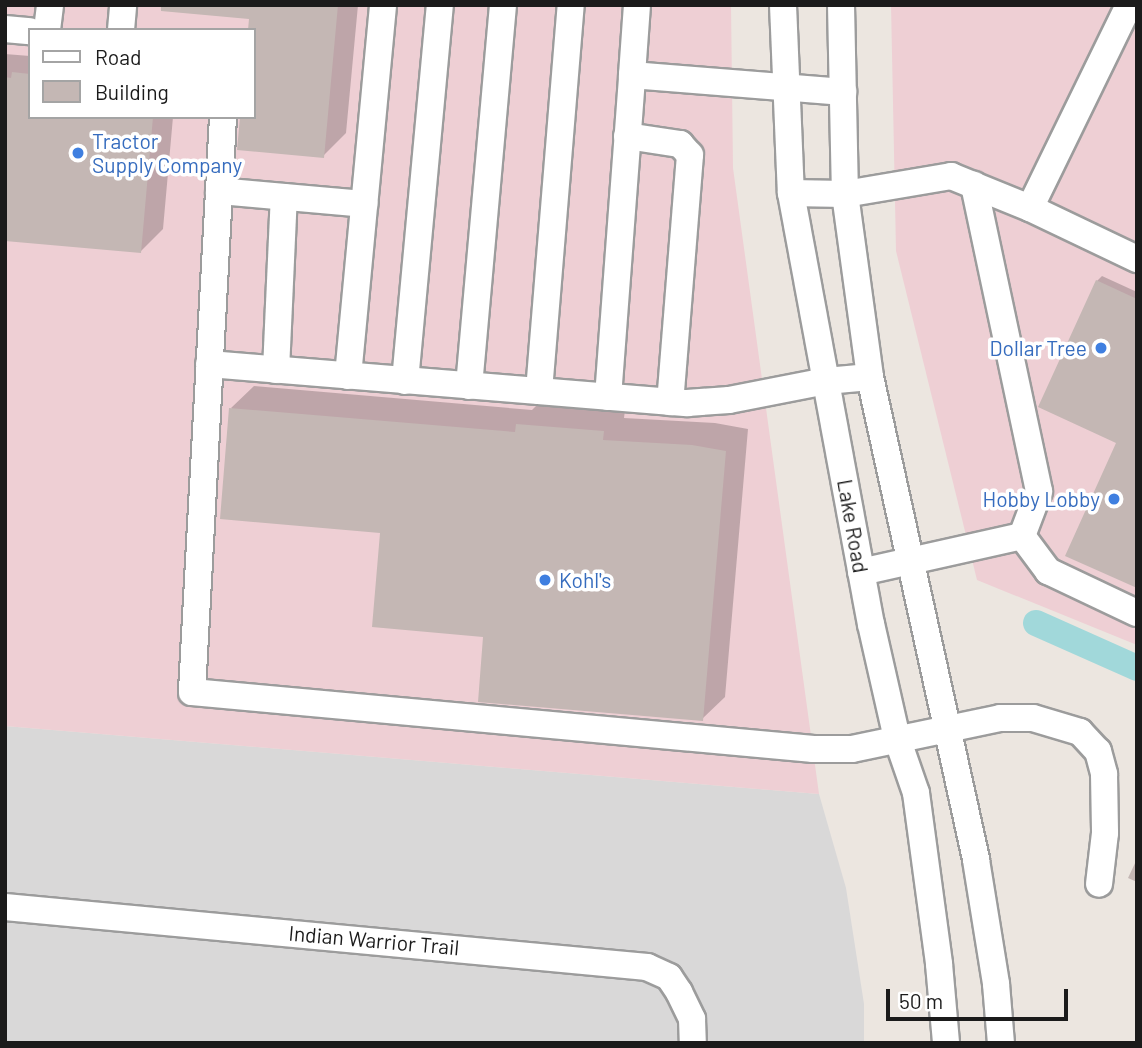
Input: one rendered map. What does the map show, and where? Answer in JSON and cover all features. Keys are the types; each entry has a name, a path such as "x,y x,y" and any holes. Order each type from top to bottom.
{"street":[{"path":"47,28 50,5"},
{"path":"121,28 123,5"},
{"path":"348,376 383,5"},
{"path":"405,381 440,5"},
{"path":"469,386 503,5"},
{"path":"539,391 571,5"},
{"path":"608,397 637,5"},
{"name":"Lake Road","path":"783,5 791,194 861,572 897,738 916,793 939,964 946,1043"},
{"path":"841,5 845,194 870,377 976,860 996,984 1001,1043"},
{"path":"1030,208 1129,5"},
{"path":"5,29 28,31"},
{"path":"632,75 843,92"},
{"path":"223,119 192,692 813,749 852,749 1000,718 1033,718 1080,732 1093,742 1104,774 1105,833 1099,884"},
{"path":"627,136 680,144 690,155 670,402"},
{"path":"791,194 845,194 951,176 1030,208 1137,259"},
{"path":"974,185 1039,491 1022,536"},
{"path":"219,191 364,204"},
{"path":"276,370 284,197"},
{"path":"209,364 670,402 729,400 826,381 870,377"},
{"path":"861,572 1022,536"},
{"path":"1022,536 1048,571 1137,613"},
{"name":"Indian Warrior Trail","path":"5,907 647,967 669,977 680,992 692,1019 693,1043"}],"shaded area":[{"path":"5,5 731,5 733,168 819,794 5,726"},
{"path":"891,5 1137,5 1137,645 977,580 896,251"},
{"path":"5,726 819,794 846,888 864,1004 864,1043 5,1043"}],"building":[{"path":"161,5 338,5 324,158 237,150 240,119 256,119 256,28 248,28 249,19 161,11"},
{"name":"Tractor Supply Company","path":"12,72 28,74 28,119 153,119 141,253 5,241 5,77 11,78"},
{"path":"1096,280 1137,299 1137,588 1065,556 1116,443 1038,407"},
{"name":"Kohl's","path":"229,408 515,432 516,424 604,431 603,440 692,445 726,451 703,721 478,702 483,637 372,627 380,533 220,519"},
{"path":"1137,859 1137,882 1128,878"}],"waterway":[{"path":"1036,623 1137,668"}],"place":[{"name":"Tractor Supply Company","path":"78,153"},
{"name":"Dollar Tree","path":"1101,348"},
{"name":"Hobby Lobby","path":"1114,499"},
{"name":"Kohl's","path":"545,580"}]}
